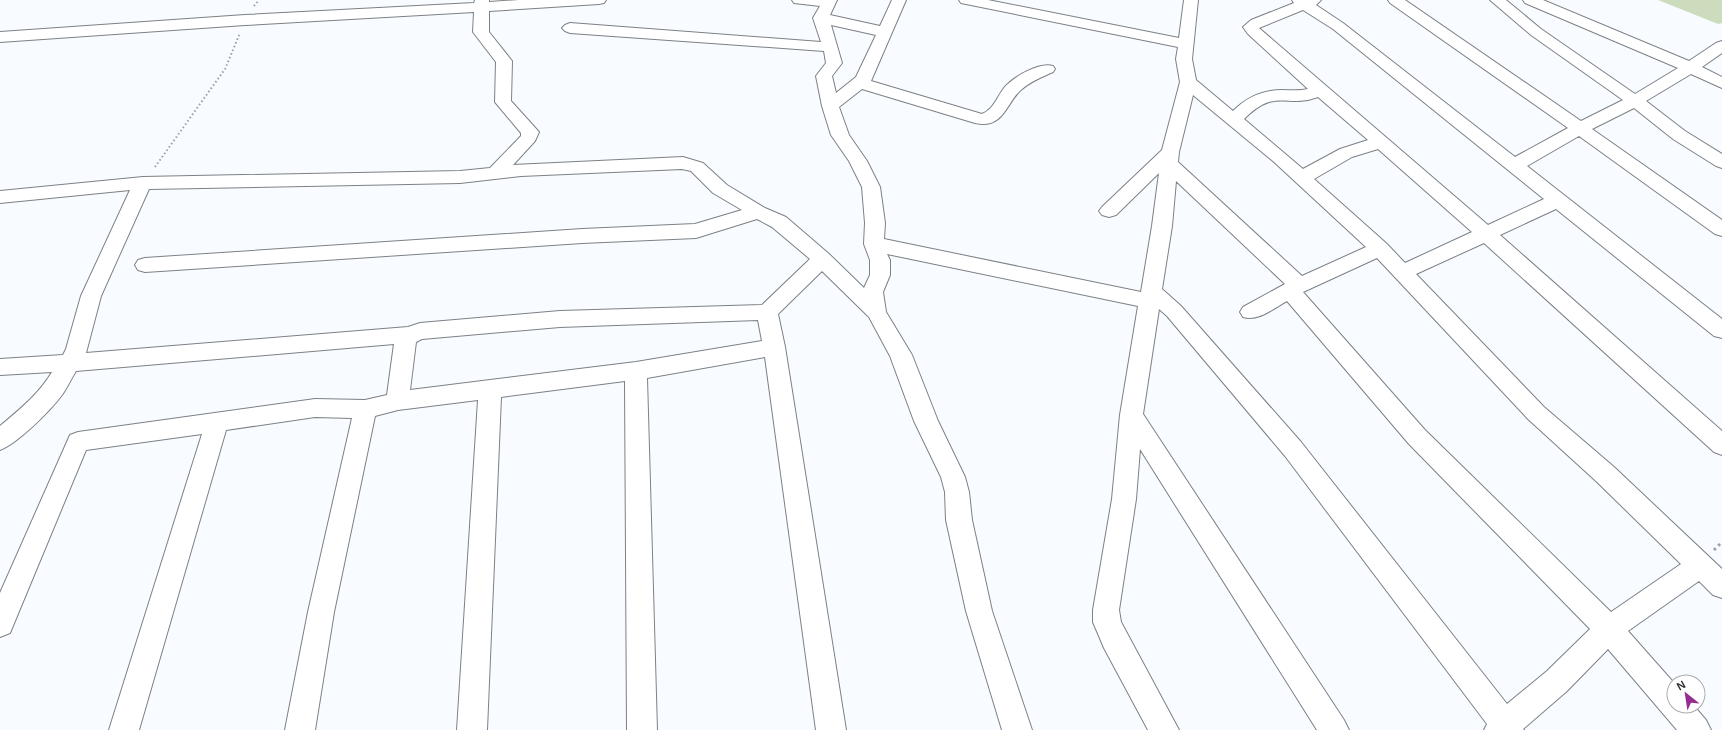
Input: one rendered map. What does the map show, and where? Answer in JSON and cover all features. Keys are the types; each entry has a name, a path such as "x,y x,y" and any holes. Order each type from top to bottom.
{"street":[{"path":"0,37 481,3 598,0"},
{"path":"799,0 826,7 885,32"},
{"path":"830,106 863,80 899,0"},
{"path":"966,0 1186,44"},
{"path":"1164,730 1114,639 1107,622 1106,610 1124,499 1131,415 1162,226 1169,158 1188,82 1184,59 1191,0"},
{"path":"1395,0 1580,128 1722,229"},
{"path":"1497,0 1536,32 1635,101 1679,135 1722,162"},
{"path":"1530,0 1690,67 1722,83"},
{"path":"1722,330 1560,200 1513,166 1305,1 1256,23 1251,27 1253,31 1381,142 1722,445"},
{"path":"481,3 481,32 504,61 503,102 530,132 529,137 495,173"},
{"path":"826,7 830,47 834,63 824,76 830,106 840,136 858,161 871,187 875,223 874,244 880,260 880,275 874,292 876,312"},
{"path":"570,28 830,47"},
{"path":"1513,166 1580,128 1635,101 1722,46"},
{"path":"860,83 981,119 988,119 995,114 1007,94 1015,86 1047,69"},
{"path":"1188,82 1303,177 1380,249 1536,412 1605,474 1722,586"},
{"path":"1234,120 1253,102 1260,98 1270,96 1311,94 1315,92 1317,87"},
{"path":"1303,177 1346,153 1381,142"},
{"path":"1109,211 1169,158"},
{"path":"1169,158 1294,288 1417,437 1609,629 1666,695"},
{"path":"0,197 143,184 460,177 495,173 683,163 697,166 720,190 758,212 779,222 822,259 876,312 901,355 926,421 953,477 957,492 958,520 979,611 1017,730"},
{"path":"0,440 28,416 54,388 77,350 90,296 143,184"},
{"path":"720,190 724,222"},
{"path":"1403,272 1560,200"},
{"path":"145,265 582,236 696,231 758,212"},
{"path":"874,244 1150,296 1174,311 1293,449 1504,728 1557,681 1609,629 1700,566"},
{"path":"1250,312 1294,288 1380,249"},
{"path":"0,367 69,363 409,335 420,332 560,319 767,312 822,259"},
{"path":"767,312 774,346 831,730"},
{"path":"398,401 405,342 409,335"},
{"path":"0,624 78,442 316,408 365,409 398,401 636,371 774,346"},
{"path":"636,371 642,730"},
{"path":"472,730 487,477 490,389"},
{"path":"300,730 321,612 365,409"},
{"path":"1131,415 1334,730"},
{"path":"124,730 217,422"},
{"path":"1683,714 1696,730"}],"path":[{"path":"143,184 225,69 245,20 259,0"}],"green space":[{"path":"1658,0 1722,0 1722,23 1718,24"}]}
